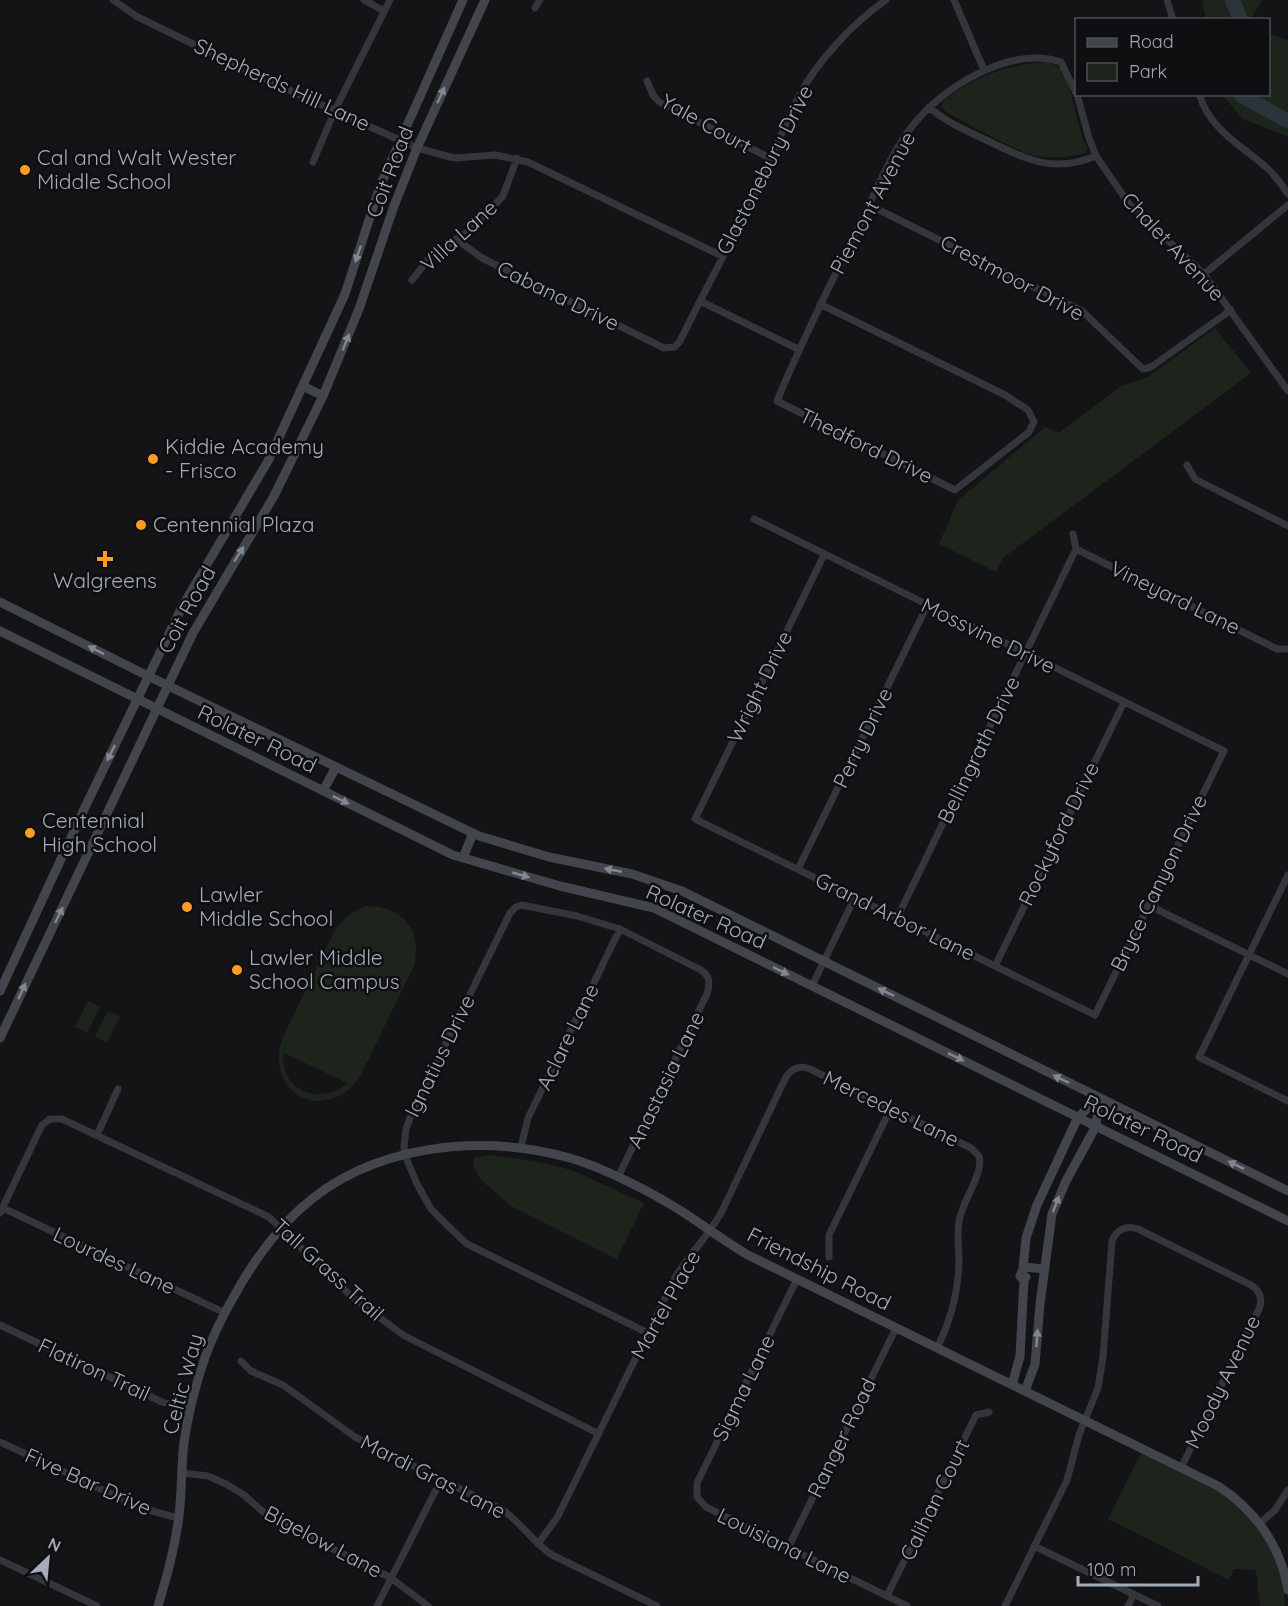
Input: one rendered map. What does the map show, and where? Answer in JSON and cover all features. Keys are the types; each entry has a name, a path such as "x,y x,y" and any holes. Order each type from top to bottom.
{"main road":[{"name":"Coit Road","path":"0,991 86,805 183,605 268,461 345,294 380,186 463,0"},
{"name":"Coit Road","path":"0,1038 193,633 274,496 323,396 359,309 394,206 417,148 485,0"},
{"path":"303,386 323,396"},
{"path":"234,519 253,531"},
{"name":"Rolater Road","path":"0,602 473,833 549,857 632,874 682,891 1288,1191"},
{"name":"Rolater Road","path":"0,631 157,710 463,858 561,886 654,908 1288,1221"},
{"path":"323,791 336,767"},
{"path":"463,858 473,833"},
{"path":"18,955 33,968"},
{"path":"12,966 33,968"},
{"path":"1012,1384 1020,1356 1026,1273 1023,1268 1024,1250 1028,1232 1077,1117 1099,1098"},
{"path":"1025,1392 1035,1364 1052,1214 1066,1181 1096,1126 1099,1098"},
{"name":"Friendship Road","path":"340,1180 368,1167 405,1155 435,1148 463,1145 521,1147 571,1158 618,1178 668,1203 709,1232 748,1255 1227,1492 1245,1506 1260,1523 1277,1552 1288,1590"},
{"name":"Celtic Way","path":"158,1606 168,1574 178,1518 184,1442 205,1358 225,1313 251,1266 281,1228 309,1202 340,1180"},
{"path":"1028,1232 1048,1235"},
{"path":"1023,1268 1045,1269"}],"street":[{"name":"Shepherds Hill Lane","path":"113,0 136,16 256,75 417,148 454,158 495,155 517,158 722,256"},
{"path":"364,0 384,10"},
{"path":"313,162 335,110 390,0"},
{"path":"535,8 540,0"},
{"name":"Glastonebury Drive","path":"663,347 671,348 679,344 772,159 799,96 831,50 871,11 886,0"},
{"path":"954,0 984,70"},
{"path":"1167,0 1172,18"},
{"name":"Piemont Avenue","path":"778,402 798,349 900,143 929,107 955,86 984,70 1024,59 1061,62"},
{"name":"Chalet Avenue","path":"1061,62 1075,90"},
{"name":"Yale Court","path":"647,81 659,102 772,159"},
{"name":"Chalet Avenue","path":"1078,96 1096,156 1130,204 1204,274 1288,391"},
{"path":"1200,96 1204,110 1222,132 1270,170 1288,194"},
{"path":"929,107 951,123 1032,161 1065,164 1096,156"},
{"name":"Villa Lane","path":"412,280 428,260 474,227 503,196 517,158"},
{"name":"Crestmoor Drive","path":"869,205 1082,311 1143,369 1151,367 1231,310"},
{"path":"1204,274 1288,205"},
{"name":"Cabana Drive","path":"456,239 482,258 663,347"},
{"path":"700,301 798,349"},
{"name":"Thedford Drive","path":"778,402 955,490 1029,432 1034,422 1028,411 1005,395 820,304"},
{"path":"1186,465 1195,479 1288,526"},
{"name":"Mossvine Drive","path":"754,519 1224,751"},
{"path":"1073,534 1076,549"},
{"name":"Vineyard Lane","path":"1076,549 1277,649 1288,649"},
{"name":"Bellingrath Drive","path":"897,918 1076,549"},
{"name":"Wright Drive","path":"695,819 824,555"},
{"name":"Perry Drive","path":"798,869 927,606"},
{"name":"Rockyford Drive","path":"995,966 1124,702"},
{"name":"Bryce Canyon Drive","path":"1095,1015 1224,751"},
{"name":"Grand Arbor Lane","path":"695,819 1095,1015"},
{"path":"1288,875 1199,1057 1288,1101"},
{"path":"812,986 855,897"},
{"name":"Ignatius Drive","path":"621,929 577,916 522,905 516,907 510,913 413,1110 406,1129 404,1146 405,1155 417,1184 431,1209 467,1244 648,1333"},
{"path":"1148,905 1288,974"},
{"name":"Anastasia Lane","path":"618,1178 708,994 709,981 707,974 701,970 621,929"},
{"name":"Aclare Lane","path":"521,1147 528,1118 621,929"},
{"name":"Mercedes Lane","path":"796,1068 810,1069 971,1148 981,1159 960,1216 957,1231 959,1262 956,1292 937,1348"},
{"name":"Martel Place","path":"538,1544 557,1519 676,1276 689,1254 709,1232 723,1210 786,1077 796,1068"},
{"path":"97,1135 117,1089"},
{"path":"829,1257 829,1235 890,1110"},
{"name":"Tall Grass Trail","path":"1,1211 40,1128 53,1118 62,1119 269,1217 351,1296 403,1335 599,1434"},
{"name":"Lourdes Lane","path":"1,1211 225,1313"},
{"name":"Moody Avenue","path":"1086,1421 1095,1399 1102,1368 1112,1241 1117,1233 1125,1228 1138,1229 1253,1286 1260,1295 1259,1309 1181,1468"},
{"name":"Sigma Lane","path":"697,1497 698,1483 797,1279"},
{"name":"Flatiron Trail","path":"0,1325 162,1402 191,1410"},
{"name":"Ranger Road","path":"788,1548 896,1328"},
{"name":"Mardi Gras Lane","path":"241,1361 251,1371 283,1385 355,1437 503,1510 538,1544 558,1558 657,1606"},
{"name":"Calihan Court","path":"887,1596 976,1415 989,1412"},
{"path":"1005,1606 1067,1480 1079,1435 1086,1421"},
{"name":"Five Bar Drive","path":"0,1442 141,1508 178,1518"},
{"name":"Bigelow Lane","path":"182,1473 208,1476 225,1484 244,1495 269,1517 391,1578 428,1606"},
{"path":"377,1606 441,1479"},
{"path":"1260,1523 1275,1510 1288,1491"},
{"name":"Louisiana Lane","path":"697,1497 706,1507 907,1606"},
{"path":"1034,1546 1158,1606"},
{"path":"0,1560 97,1606"},
{"path":"1128,1606 1134,1594"}],"green space":[{"path":"1202,0 1262,0 1253,18 1206,18"},
{"path":"1270,34 1288,40 1288,137 1243,119 1223,96 1270,96"},
{"path":"1047,62 1059,67 1068,84 1087,148 1085,153 1059,157 1033,155 995,138 946,112 942,107 944,100 981,78 1005,69"},
{"path":"1215,328 1251,373 1003,558 996,572 939,544 958,500 1045,427 1059,433 1121,386 1148,377"},
{"path":"366,906 391,910 408,923 416,943 413,968 360,1077 346,1091 331,1099 316,1101 302,1097 290,1088 282,1075 279,1059 282,1039 335,930 349,915","holes":["284,1053 347,1083 336,1091 325,1094 303,1091 288,1077 284,1066"]},
{"path":"88,1001 100,1007 87,1033 75,1027"},
{"path":"108,1011 120,1016 107,1042 95,1037"},
{"path":"489,1155 534,1161 572,1170 644,1203 617,1259 511,1206 480,1179 473,1165 475,1157"},
{"path":"1141,1453 1215,1488 1242,1508 1263,1535 1274,1555 1281,1575 1285,1606 1260,1606 1256,1570 1234,1569 1229,1580 1108,1519"}],"waterway":[{"path":"1232,0 1240,18"},
{"path":"1242,96 1288,121"}],"place":[{"name":"Cal and Walt Wester Middle School","path":"25,170"},
{"name":"Kiddie Academy - Frisco","path":"153,459"},
{"name":"Centennial Plaza","path":"141,525"},
{"name":"Walgreens","path":"105,559"},
{"name":"Centennial High School","path":"30,833"},
{"name":"Lawler Middle School","path":"187,907"},
{"name":"Lawler Middle School Campus","path":"237,970"}]}
